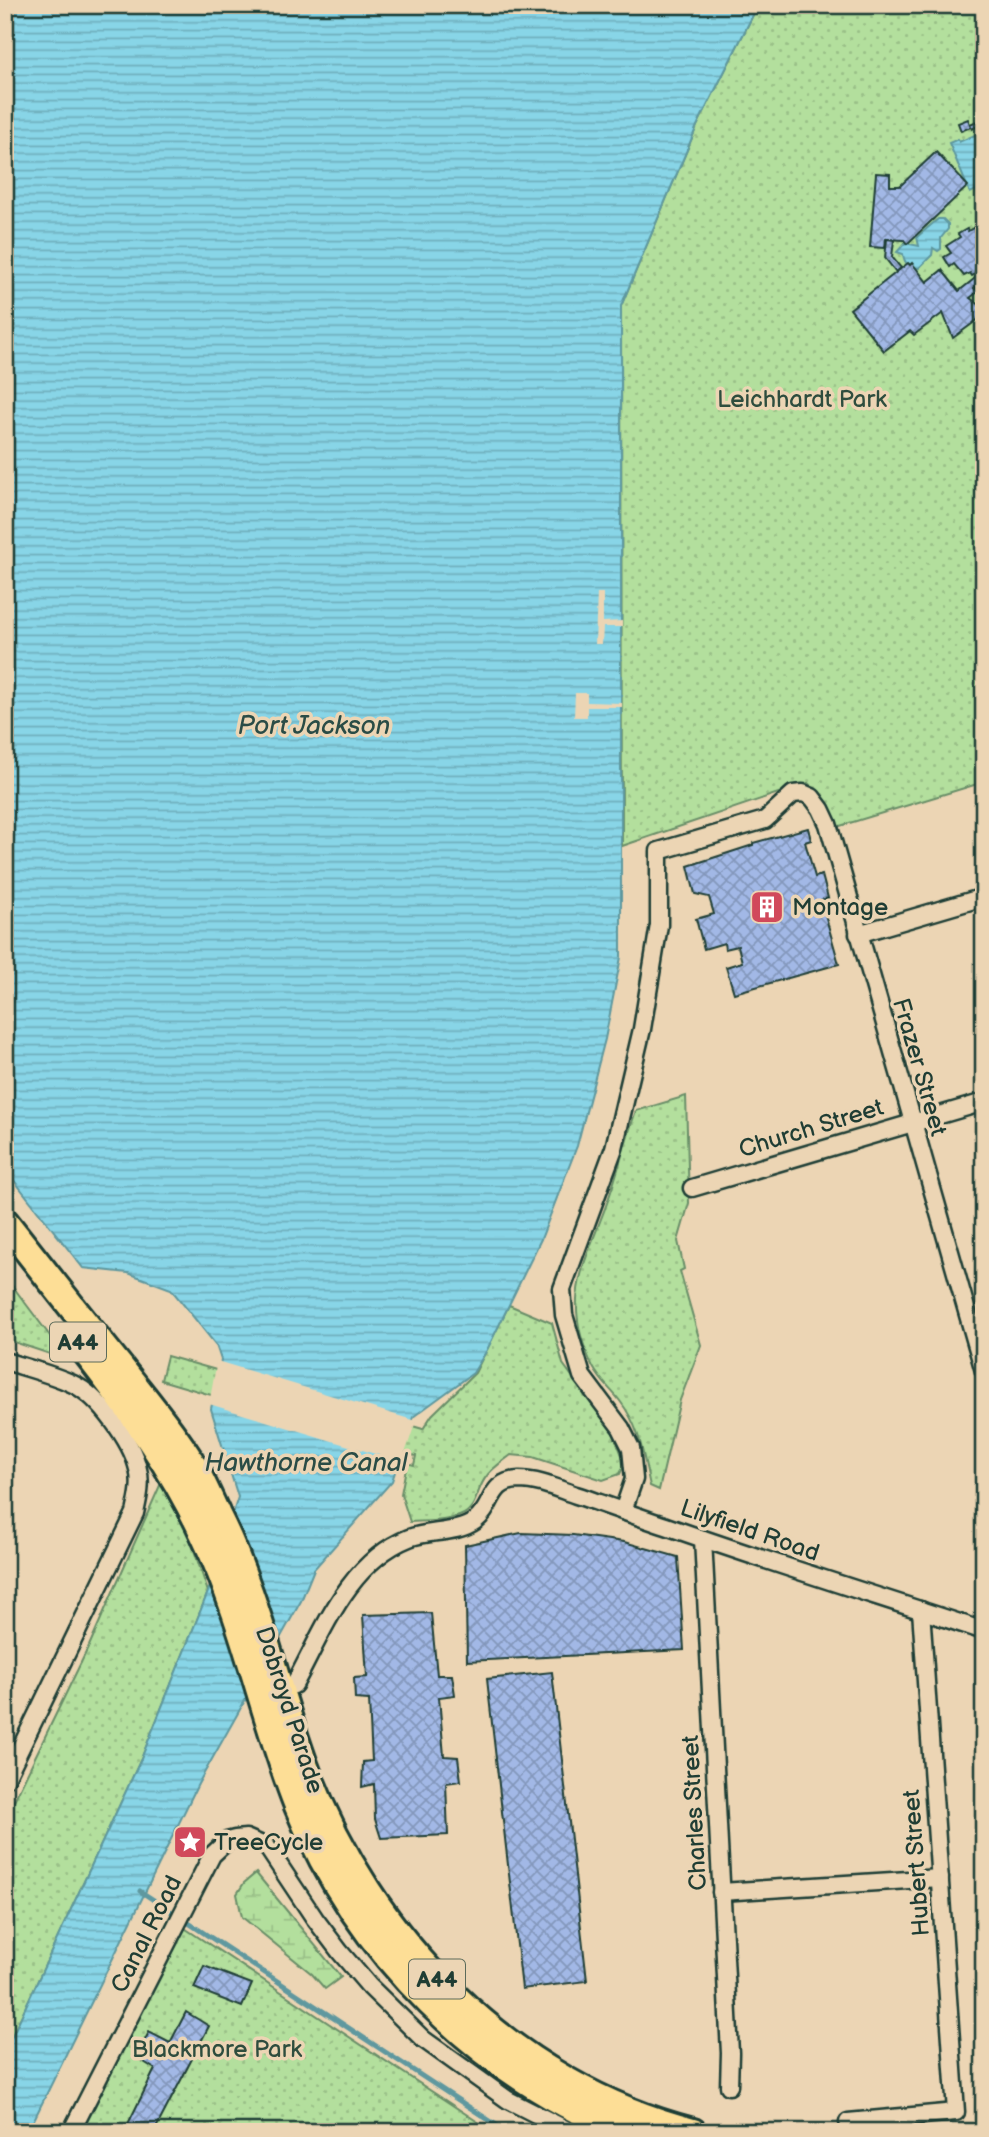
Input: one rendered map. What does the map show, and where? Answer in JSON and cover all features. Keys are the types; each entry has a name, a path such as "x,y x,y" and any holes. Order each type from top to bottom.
{"highway":[{"name":"Dobroyd Parade","path":"5,1222 152,1408 191,1462 244,1571 306,1768 330,1826 359,1878 392,1927 430,1973 472,2014 519,2050 570,2082 621,2108 693,2132"},
{"name":"Dobroyd Parade","path":"5,1248 93,1362 181,1488 222,1576 299,1808 324,1862 356,1914 431,2004 472,2040 520,2076 570,2105 628,2132"}],"street":[{"name":"Frazer Street","path":"623,1511 634,1479 631,1448 621,1428 582,1376 564,1315 562,1289 614,1148 642,1029 659,925 659,850 765,820 793,794 803,793 812,797 828,824 984,1371"},
{"path":"858,934 984,897"},
{"name":"Church Street","path":"692,1188 984,1102"},
{"path":"5,1361 75,1385 100,1403 122,1434 138,1468 140,1490 135,1513 5,1780"},
{"name":"Lilyfield Road","path":"294,1685 311,1650 348,1588 362,1571 386,1550 409,1538 475,1521 500,1485 517,1480 533,1482 623,1511 984,1631"},
{"name":"Charles Street","path":"702,1539 729,2086"},
{"name":"Hubert Street","path":"848,2122 956,2112 921,1610"},
{"name":"Canal Road","path":"71,2132 212,1855 227,1841 246,1838 267,1847 340,1952 369,1986 423,2039 508,2100 571,2132"},
{"path":"721,1892 940,1878"}],"green space":[{"name":"Leichhardt Park","path":"758,5 984,5 984,782 840,826 835,825 822,798 808,783 622,846 621,306 697,126"},
{"path":"686,1096 689,1203 678,1241 684,1269 680,1271 701,1345 680,1400 659,1490 650,1486 640,1441 627,1411 593,1367 583,1343 577,1302 584,1265 611,1192 636,1111"},
{"path":"5,1276 68,1360 5,1339"},
{"path":"509,1305 552,1323 563,1364 613,1432 625,1463 620,1474 603,1480 533,1457 511,1455 488,1474 472,1507 464,1514 445,1520 410,1522 401,1494 407,1463 414,1465 416,1456 161,1380 167,1356 423,1429 432,1415 475,1373"},
{"path":"161,1483 190,1538 208,1592 141,1759 5,2051 5,1819 89,1646"},
{"path":"256,1873 341,1977 325,1989 312,1974 242,1917 237,1894 244,1883"},
{"name":"Blackmore Park","path":"183,1927 493,2132 82,2132"}],"water":[{"name":"Port Jackson","path":"5,5 758,5 697,126 621,306 621,957 605,1039 577,1146 541,1239 473,1373 413,1417 392,1481 314,1569 301,1601 198,1784 28,2132 5,2132 5,2051 141,1759 208,1592 238,1497 211,1409 221,1360 216,1345 171,1289 128,1273 83,1268 5,1169"},
{"path":"984,131 984,184 970,193 949,143 958,139 959,142"},
{"path":"938,219 943,219 948,224 948,229 941,238 941,249 938,251 933,248 932,255 919,268 910,266 903,254 897,252 905,243 919,246 917,237"}],"pier":[{"path":"597,593 603,593 603,622 622,621 622,627 603,627 602,644 595,644"},
{"path":"575,693 587,693 587,702 622,703 622,707 587,707 587,717 574,717"},
{"path":"217,1361 416,1421 402,1462 209,1404"}],"building":[{"path":"984,118 984,123 972,129 970,124"},
{"path":"968,119 971,127 961,131 958,123"},
{"path":"936,152 968,186 907,244 904,240 886,239 885,248 870,247 876,173 890,174 890,186 900,186"},
{"path":"984,221 984,269 972,276 970,273 964,276 954,264 950,267 944,257 951,253 946,246 960,237 958,234"},
{"path":"887,239 894,240 892,257 901,268 896,272 885,258"},
{"path":"908,263 912,263 927,282 942,270 959,291 984,271 984,280 974,288 984,283 984,287 970,298 984,308 984,315 953,338 943,313 914,335 910,331 884,351 850,309"},
{"name":"Montage","path":"808,828 811,840 805,842 815,877 822,875 828,898 821,900 839,964 734,993 726,967 742,962 738,946 725,949 724,943 704,949 696,919 714,914 709,897 695,894 688,866 753,843"},
{"path":"521,1533 573,1535 624,1542 678,1557 684,1650 467,1661 465,1545"},
{"path":"431,1613 437,1675 452,1675 455,1695 439,1697 444,1756 458,1757 461,1781 446,1783 448,1835 381,1838 375,1819 374,1784 362,1787 363,1762 372,1761 369,1700 355,1699 354,1678 367,1677 363,1615"},
{"path":"552,1672 587,1981 522,1989 487,1679"},
{"path":"204,1966 252,1984 242,2007 194,1988"},
{"path":"186,2012 209,2026 154,2132 124,2132 155,2069 136,2057 149,2032 170,2043"}],"waterway":[{"path":"140,1891 507,2132"}],"place":[{"name":"Montage","path":"767,907"},
{"name":"TreeCycle","path":"190,1842"}],"water label":[{"name":"Hawthorne Canal","path":"306,1462"}]}
